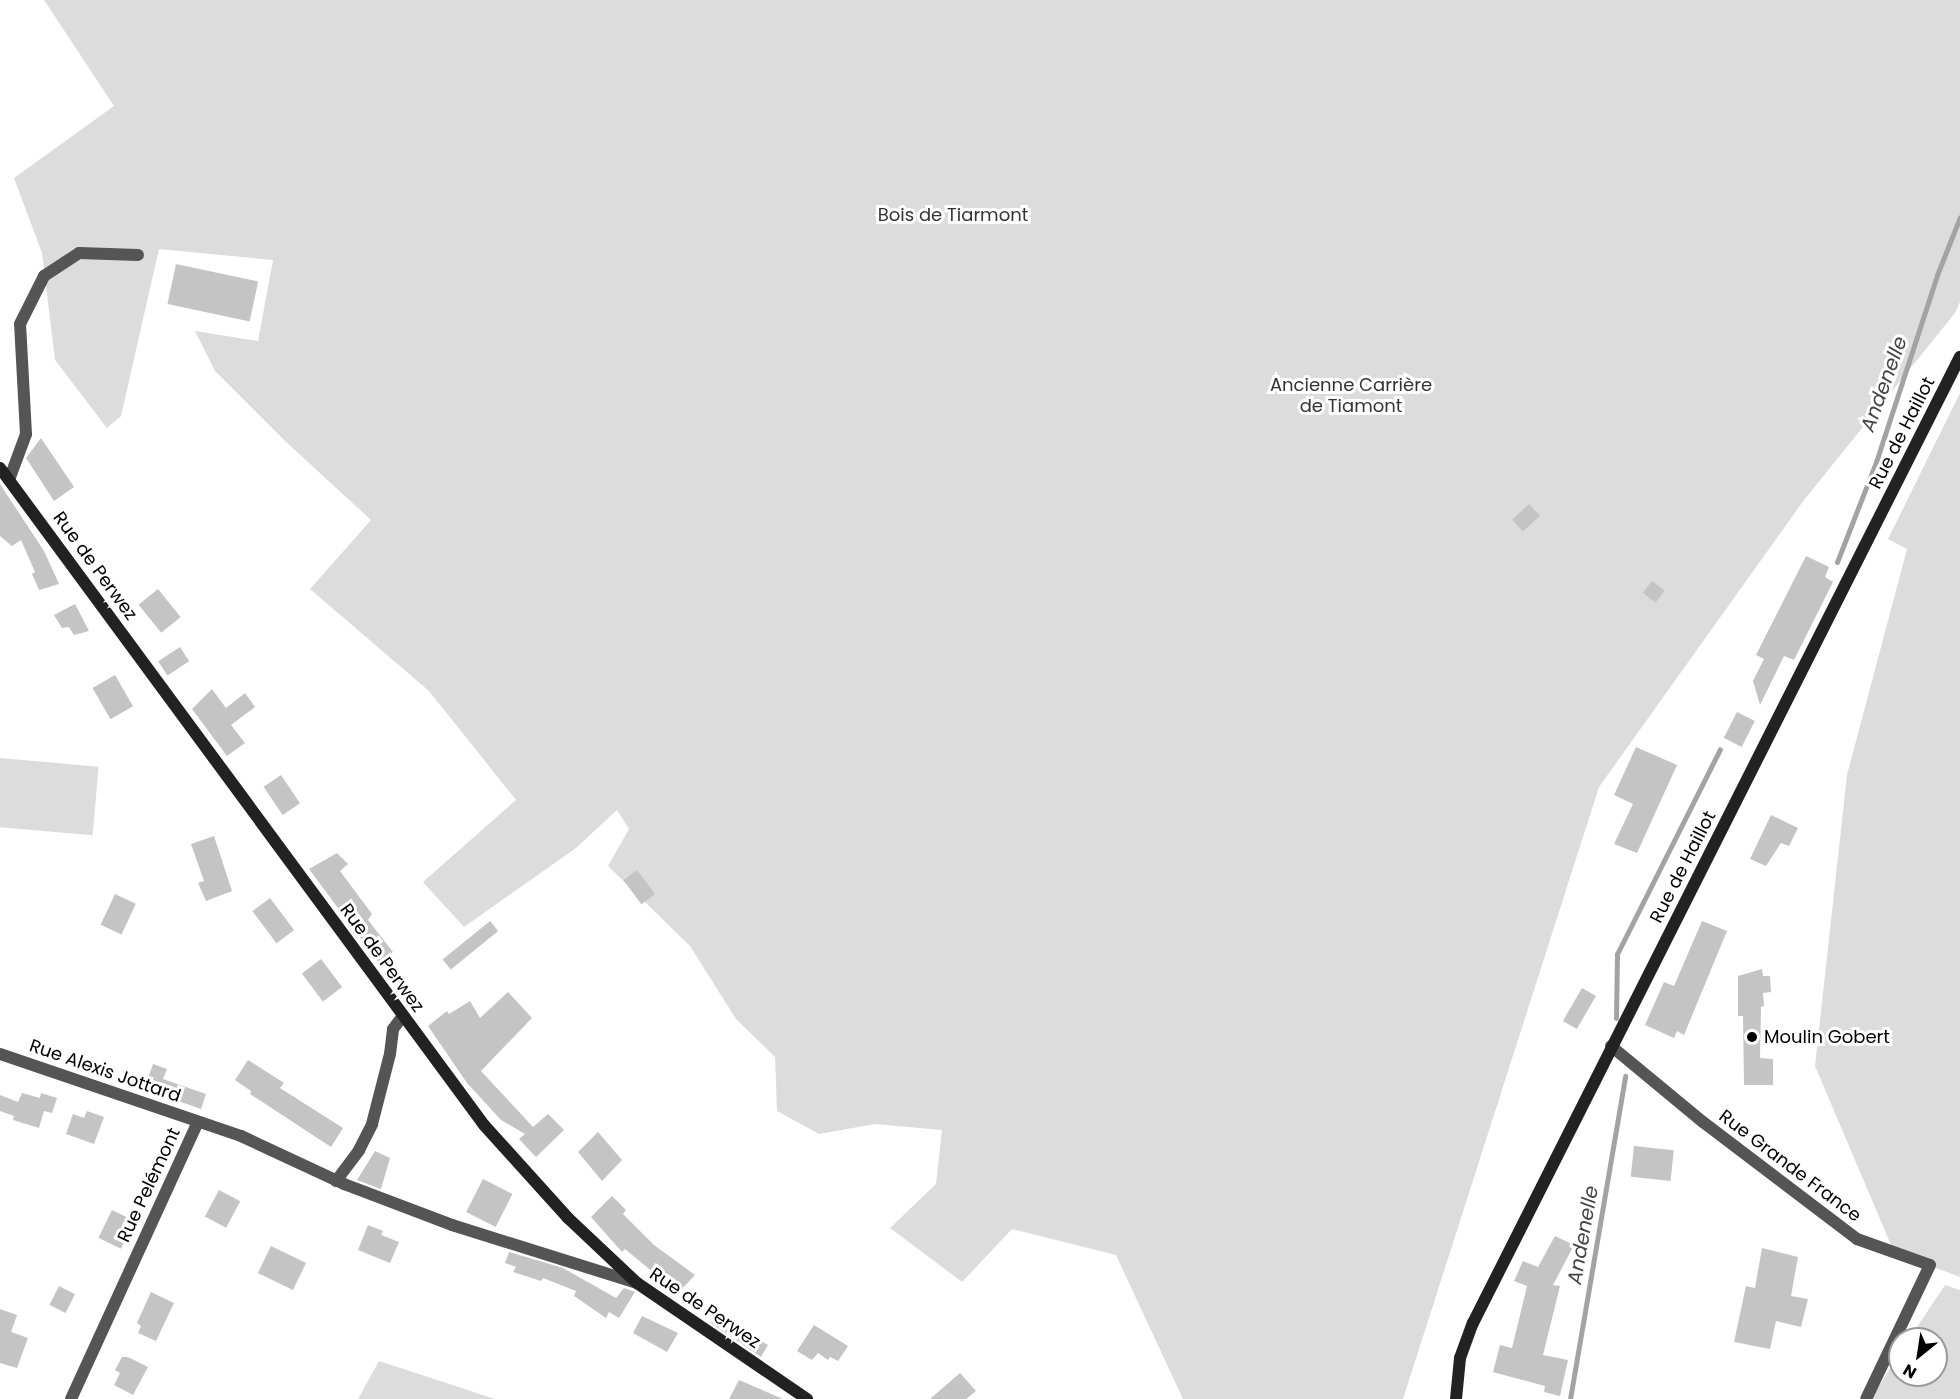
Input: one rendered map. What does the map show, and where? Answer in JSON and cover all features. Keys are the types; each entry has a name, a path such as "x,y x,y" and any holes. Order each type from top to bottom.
{"street":[{"path":"9,480 26,434 20,324 44,276 79,253 138,255"},
{"name":"Rue de Haillot","path":"1456,1399 1460,1358 1473,1323 1960,357"},
{"name":"Rue de Perwez","path":"0,468 402,1017 484,1125 568,1218 637,1283 807,1399"},
{"path":"336,1181 359,1150 372,1124 390,1054 393,1029 402,1017"},
{"name":"Rue Grande France","path":"1611,1046 1702,1122 1857,1239 1930,1265 1866,1399"},
{"name":"Rue Alexis Jottard","path":"0,1054 198,1122"},
{"name":"Rue Pelémont","path":"71,1399 198,1122 241,1136 336,1181 452,1225 637,1283"}],"green space":[{"path":"44,0 1960,0 1960,302 1955,313 1804,500 1599,787 1403,1399 1183,1399 1116,1255 1012,1229 962,1282 890,1228 936,1184 942,1130 875,1124 819,1134 777,1111 775,1057 736,1019 690,946 608,866 629,829 617,810 576,848 464,927 423,882 516,800 429,691 310,589 371,520 285,441 215,371 195,331 258,341 273,260 159,249 121,416 107,428 55,360 42,253 14,178 114,106"},
{"path":"1960,393 1960,1277 1894,1252 1815,1066 1847,775 1907,549 1888,539"},
{"path":"0,758 99,767 93,835 0,827"},
{"path":"1945,1285 1960,1290 1960,1399 1871,1399 1888,1371 1888,1387 1948,1387 1948,1327 1917,1327"},
{"path":"379,1361 495,1399 358,1399"}],"building":[{"path":"176,264 258,281 250,322 167,304"},
{"path":"41,438 74,487 54,501 26,458"},
{"path":"0,484 44,551 59,584 39,590 32,574 35,572 21,540 12,546 0,536"},
{"path":"1529,504 1540,516 1523,531 1512,520"},
{"path":"1806,556 1829,567 1825,577 1833,582 1794,660 1784,656 1760,705 1753,681 1764,659 1756,655"},
{"path":"1652,581 1665,591 1655,603 1643,593"},
{"path":"158,589 181,617 161,633 139,605"},
{"path":"75,604 89,631 74,635 69,627 62,628 54,615"},
{"path":"180,647 189,661 167,675 158,661"},
{"path":"115,675 133,706 110,719 92,688"},
{"path":"212,689 226,708 245,693 255,707 231,725 245,743 227,756 192,709"},
{"path":"1737,712 1755,721 1742,747 1724,738"},
{"path":"1636,747 1677,765 1637,853 1614,844 1633,804 1614,795"},
{"path":"281,775 300,803 283,815 264,787"},
{"path":"1771,815 1798,828 1789,846 1781,843 1766,866 1750,859"},
{"path":"214,836 232,891 206,901 198,883 204,881 191,844"},
{"path":"337,853 348,864 340,871 372,914 368,920 393,952 379,963 309,869"},
{"path":"637,870 655,894 641,904 623,880"},
{"path":"115,894 136,904 121,935 101,925"},
{"path":"270,898 294,930 277,943 252,911"},
{"path":"490,921 498,931 451,969 443,959"},
{"path":"1702,921 1727,931 1684,1035 1677,1031 1674,1038 1645,1025 1664,982 1674,986"},
{"path":"321,959 342,987 323,1001 302,973"},
{"name":"Moulin Gobert","path":"1762,969 1763,976 1770,976 1771,992 1763,993 1760,1058 1773,1059 1773,1085 1744,1085 1743,1016 1738,1016 1738,976"},
{"path":"1582,988 1596,996 1577,1029 1563,1021"},
{"path":"508,992 532,1018 481,1071 533,1127 548,1114 564,1130 536,1157 519,1139 525,1134 501,1120 467,1083 428,1026 447,1011 449,1014 470,1001 480,1018"},
{"path":"248,1060 284,1083 280,1088 343,1128 331,1147 250,1094 251,1091 235,1080"},
{"path":"153,1064 167,1069 163,1079 206,1094 201,1109 144,1089"},
{"path":"22,1093 40,1098 41,1093 57,1098 52,1113 44,1111 39,1128 13,1120 14,1116 0,1111 0,1095 18,1102"},
{"path":"87,1111 104,1117 94,1144 66,1134 73,1114 84,1118"},
{"path":"598,1132 622,1160 602,1181 578,1152"},
{"path":"1634,1146 1674,1150 1671,1181 1631,1177"},
{"path":"375,1151 390,1158 381,1189 357,1180"},
{"path":"483,1179 512,1194 496,1227 466,1212"},
{"path":"219,1190 240,1201 226,1228 205,1216"},
{"path":"612,1196 626,1210 623,1214 654,1245 695,1275 678,1293 625,1249 622,1252 591,1217"},
{"path":"112,1210 134,1221 121,1249 98,1238"},
{"path":"368,1225 383,1231 381,1235 399,1242 390,1263 358,1250"},
{"path":"1555,1236 1574,1245 1553,1285 1560,1286 1543,1355 1568,1360 1560,1396 1544,1392 1545,1386 1493,1372 1500,1345 1512,1348 1527,1286 1514,1281 1523,1261 1538,1267"},
{"path":"271,1246 306,1263 293,1290 258,1273"},
{"path":"1762,1248 1798,1257 1791,1296 1808,1299 1801,1327 1776,1321 1770,1349 1734,1342 1746,1286 1755,1288"},
{"path":"509,1252 563,1268 616,1298 624,1288 635,1292 619,1318 609,1312 606,1318 574,1296 576,1291 543,1278 541,1281 513,1272 516,1267 505,1263"},
{"path":"59,1286 75,1294 66,1313 49,1305"},
{"path":"151,1292 174,1303 156,1341 138,1333 141,1326 137,1323"},
{"path":"0,1309 17,1315 11,1332 28,1338 17,1368 0,1363"},
{"path":"716,1314 768,1345 761,1357 711,1323"},
{"path":"642,1316 678,1333 667,1352 633,1333"},
{"path":"814,1325 848,1346 838,1361 830,1357 828,1360 818,1353 812,1360 797,1351"},
{"path":"122,1357 128,1357 148,1367 133,1395 114,1385 120,1373 115,1370"},
{"path":"960,1373 976,1391 966,1399 930,1399"},
{"path":"739,1380 783,1399 729,1399"}],"waterway":[{"name":"Andenelle","path":"1837,562 1876,462 1937,275 1960,217"},
{"name":"Andenelle","path":"1616,1018 1617,954 1720,749"},
{"name":"Andenelle","path":"1570,1399 1625,1076"}],"place":[{"name":"Moulin Gobert","path":"1752,1037"}],"park label":[{"name":"Bois de Tiarmont","path":"953,215"},
{"name":"Ancienne Carrière de Tiamont","path":"1351,396"}]}
